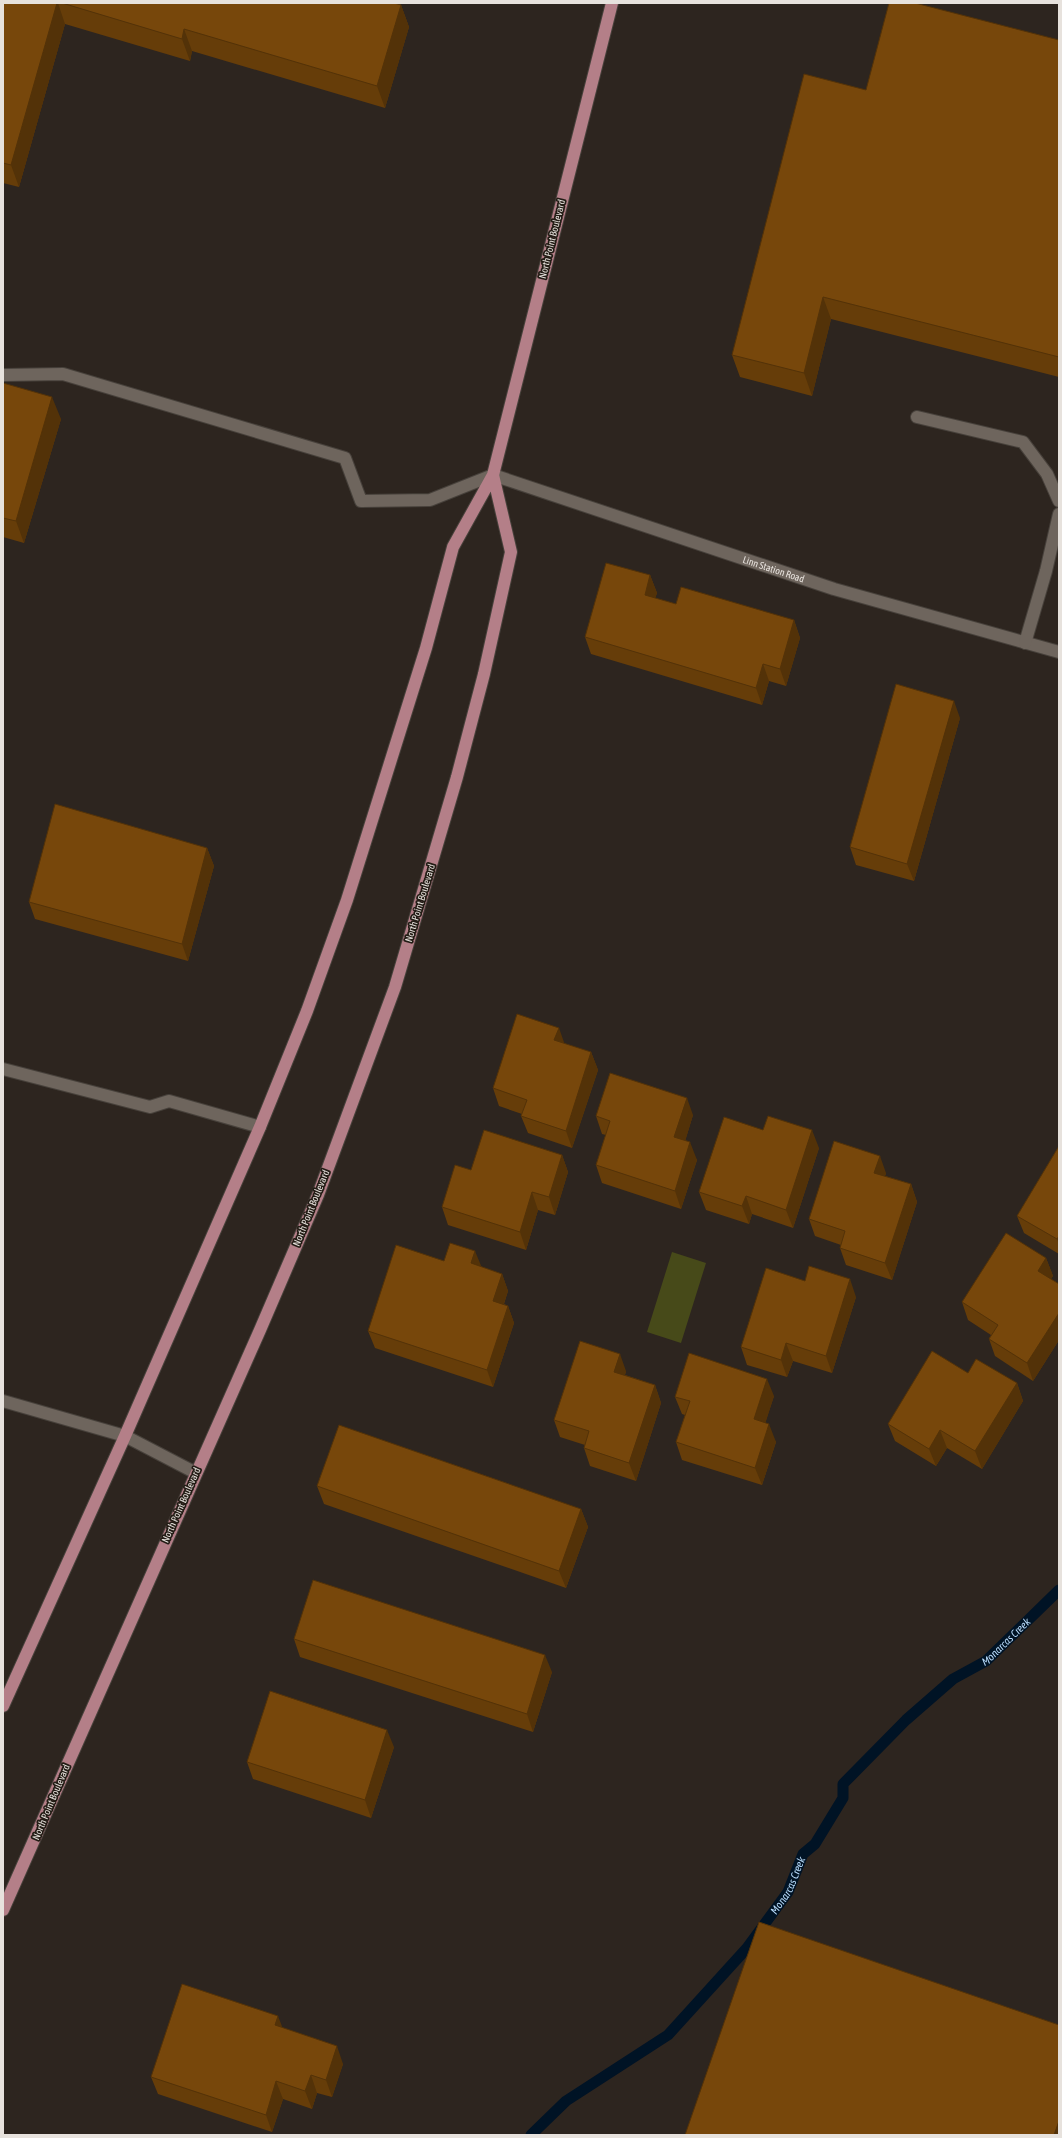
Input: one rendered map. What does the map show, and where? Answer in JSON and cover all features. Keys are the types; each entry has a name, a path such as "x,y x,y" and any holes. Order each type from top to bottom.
{"main road":[{"name":"North Point Boulevard","path":"3,1706 125,1436 260,1128 307,1011 347,900 423,656 453,547 493,474 612,3"},
{"name":"North Point Boulevard","path":"3,1910 260,1330 318,1195 395,987 427,879 484,674 511,552 493,474"}],"street":[{"path":"3,376 63,374 345,458 361,501 430,500 493,474"},
{"path":"917,417 1023,442 1047,474 1059,501"},
{"name":"Linn Station Road","path":"493,474 834,589 1059,652"},
{"path":"1025,643 1046,571 1059,514"},
{"path":"3,1069 150,1108 169,1101 260,1128"},
{"path":"3,1400 125,1436 196,1472"}],"green space":[{"path":"672,1252 706,1263 681,1343 647,1332"}],"building":[{"path":"3,3 57,3 11,165 3,163"},
{"path":"62,3 394,3 401,5 377,86 184,29 182,39"},
{"path":"889,3 915,3 1059,40 1059,357 823,297 804,373 732,355 804,74 866,90"},
{"path":"3,383 52,397 16,521 3,518"},
{"path":"606,563 650,575 645,595 676,604 681,587 794,620 780,669 763,664 756,688 585,637"},
{"path":"896,684 954,701 907,864 850,847"},
{"path":"55,804 207,848 182,944 29,902"},
{"path":"517,1014 559,1028 554,1040 591,1052 566,1131 521,1116 527,1100 493,1088"},
{"path":"610,1073 687,1098 674,1137 690,1142 675,1191 596,1165 610,1121 596,1116"},
{"path":"768,1116 812,1130 786,1210 746,1196 742,1206 699,1192 724,1117 763,1130"},
{"path":"484,1130 562,1155 549,1197 532,1192 520,1232 442,1207 455,1165 471,1170"},
{"path":"834,1141 880,1156 874,1173 911,1184 885,1263 840,1248 845,1231 809,1219"},
{"path":"1059,1146 1059,1236 1057,1239 1017,1216"},
{"path":"1006,1233 1046,1258 1038,1271 1059,1284 1059,1313 1027,1363 989,1339 998,1325 962,1302"},
{"path":"450,1243 475,1251 471,1263 502,1274 493,1301 508,1306 487,1370 368,1331 396,1245 444,1261"},
{"path":"809,1266 850,1279 826,1356 786,1343 781,1360 741,1347 766,1268 805,1281"},
{"path":"580,1341 620,1354 614,1372 655,1385 629,1463 584,1448 589,1431 554,1420"},
{"path":"932,1351 968,1373 976,1359 1017,1383 975,1451 940,1430 929,1449 888,1424"},
{"path":"689,1353 767,1379 754,1419 769,1424 755,1468 676,1442 690,1401 675,1397"},
{"path":"339,1425 581,1509 559,1571 317,1486"},
{"path":"313,1580 545,1655 527,1714 294,1639"},
{"path":"270,1691 387,1730 365,1800 247,1762"},
{"path":"759,1922 1059,2025 1059,2121 1054,2135 685,2135"},
{"path":"182,1984 278,2016 275,2025 337,2046 326,2080 311,2075 305,2091 276,2081 266,2115 151,2077"}],"waterway":[{"name":"Monarcas Creek","path":"531,2135 566,2101 668,2035 747,1948 788,1892 803,1854 815,1844 843,1798 843,1784 906,1720 953,1679 986,1661 1059,1590"}]}
